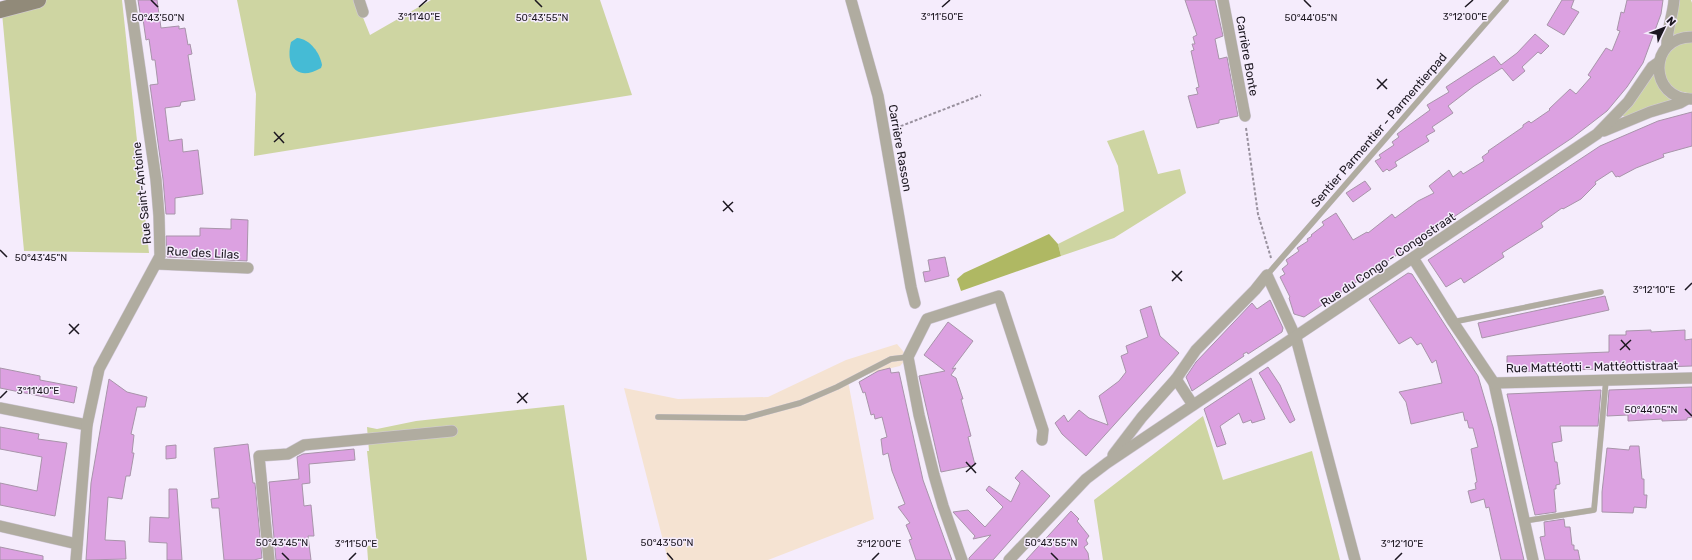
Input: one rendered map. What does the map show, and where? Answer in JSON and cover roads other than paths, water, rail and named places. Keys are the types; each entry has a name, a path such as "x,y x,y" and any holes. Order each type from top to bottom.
{"street":[{"path":"0,10 38,0"},
{"name":"Rue Saint-Antoine","path":"76,560 87,425 99,370 157,264 161,247 159,209 130,0"},
{"path":"359,0 363,12"},
{"name":"Carrière Rasson","path":"851,0 878,96 910,287 915,303"},
{"name":"Carrière Bonte","path":"1223,0 1245,116"},
{"path":"1674,0 1666,40 1667,46 1680,38 1692,37"},
{"name":"Rue du Congo - Congostraat","path":"1597,134 1628,102 1652,67 1659,62 1667,46"},
{"path":"1659,62 1659,72 1664,86 1673,94 1690,99"},
{"name":"Rue du Congo - Congostraat","path":"1107,463 1296,338 1597,134 1627,121 1690,99"},
{"path":"1413,258 1453,322 1494,383 1533,560"},
{"name":"Rue des Lilas","path":"157,264 248,268"},
{"path":"1009,560 1086,479 1107,463 1142,417 1176,379 1196,350 1255,290 1271,271 1296,338 1355,560"},
{"path":"962,560 934,475 919,415 908,357 927,319 999,296 1043,430 1042,440"},
{"name":"Rue Mattéotti - Mattéottistraat","path":"1494,383 1692,378"},
{"path":"1176,379 1193,405"},
{"path":"0,408 87,425"},
{"path":"269,560 259,456 288,454 304,445 452,431"},
{"path":"0,526 77,544"}],"lane":[{"name":"Sentier Parmentier - Parmentierpad","path":"1271,271 1506,0"},
{"path":"1453,322 1601,292"},
{"path":"658,417 745,418 800,403 837,387 891,360 908,357"},
{"path":"1524,521 1594,510 1606,380"}],"water":[{"path":"297,38 306,41 314,47 321,60 321,68 313,72 305,73 299,72 295,69 290,58 290,51 291,42"}]}
